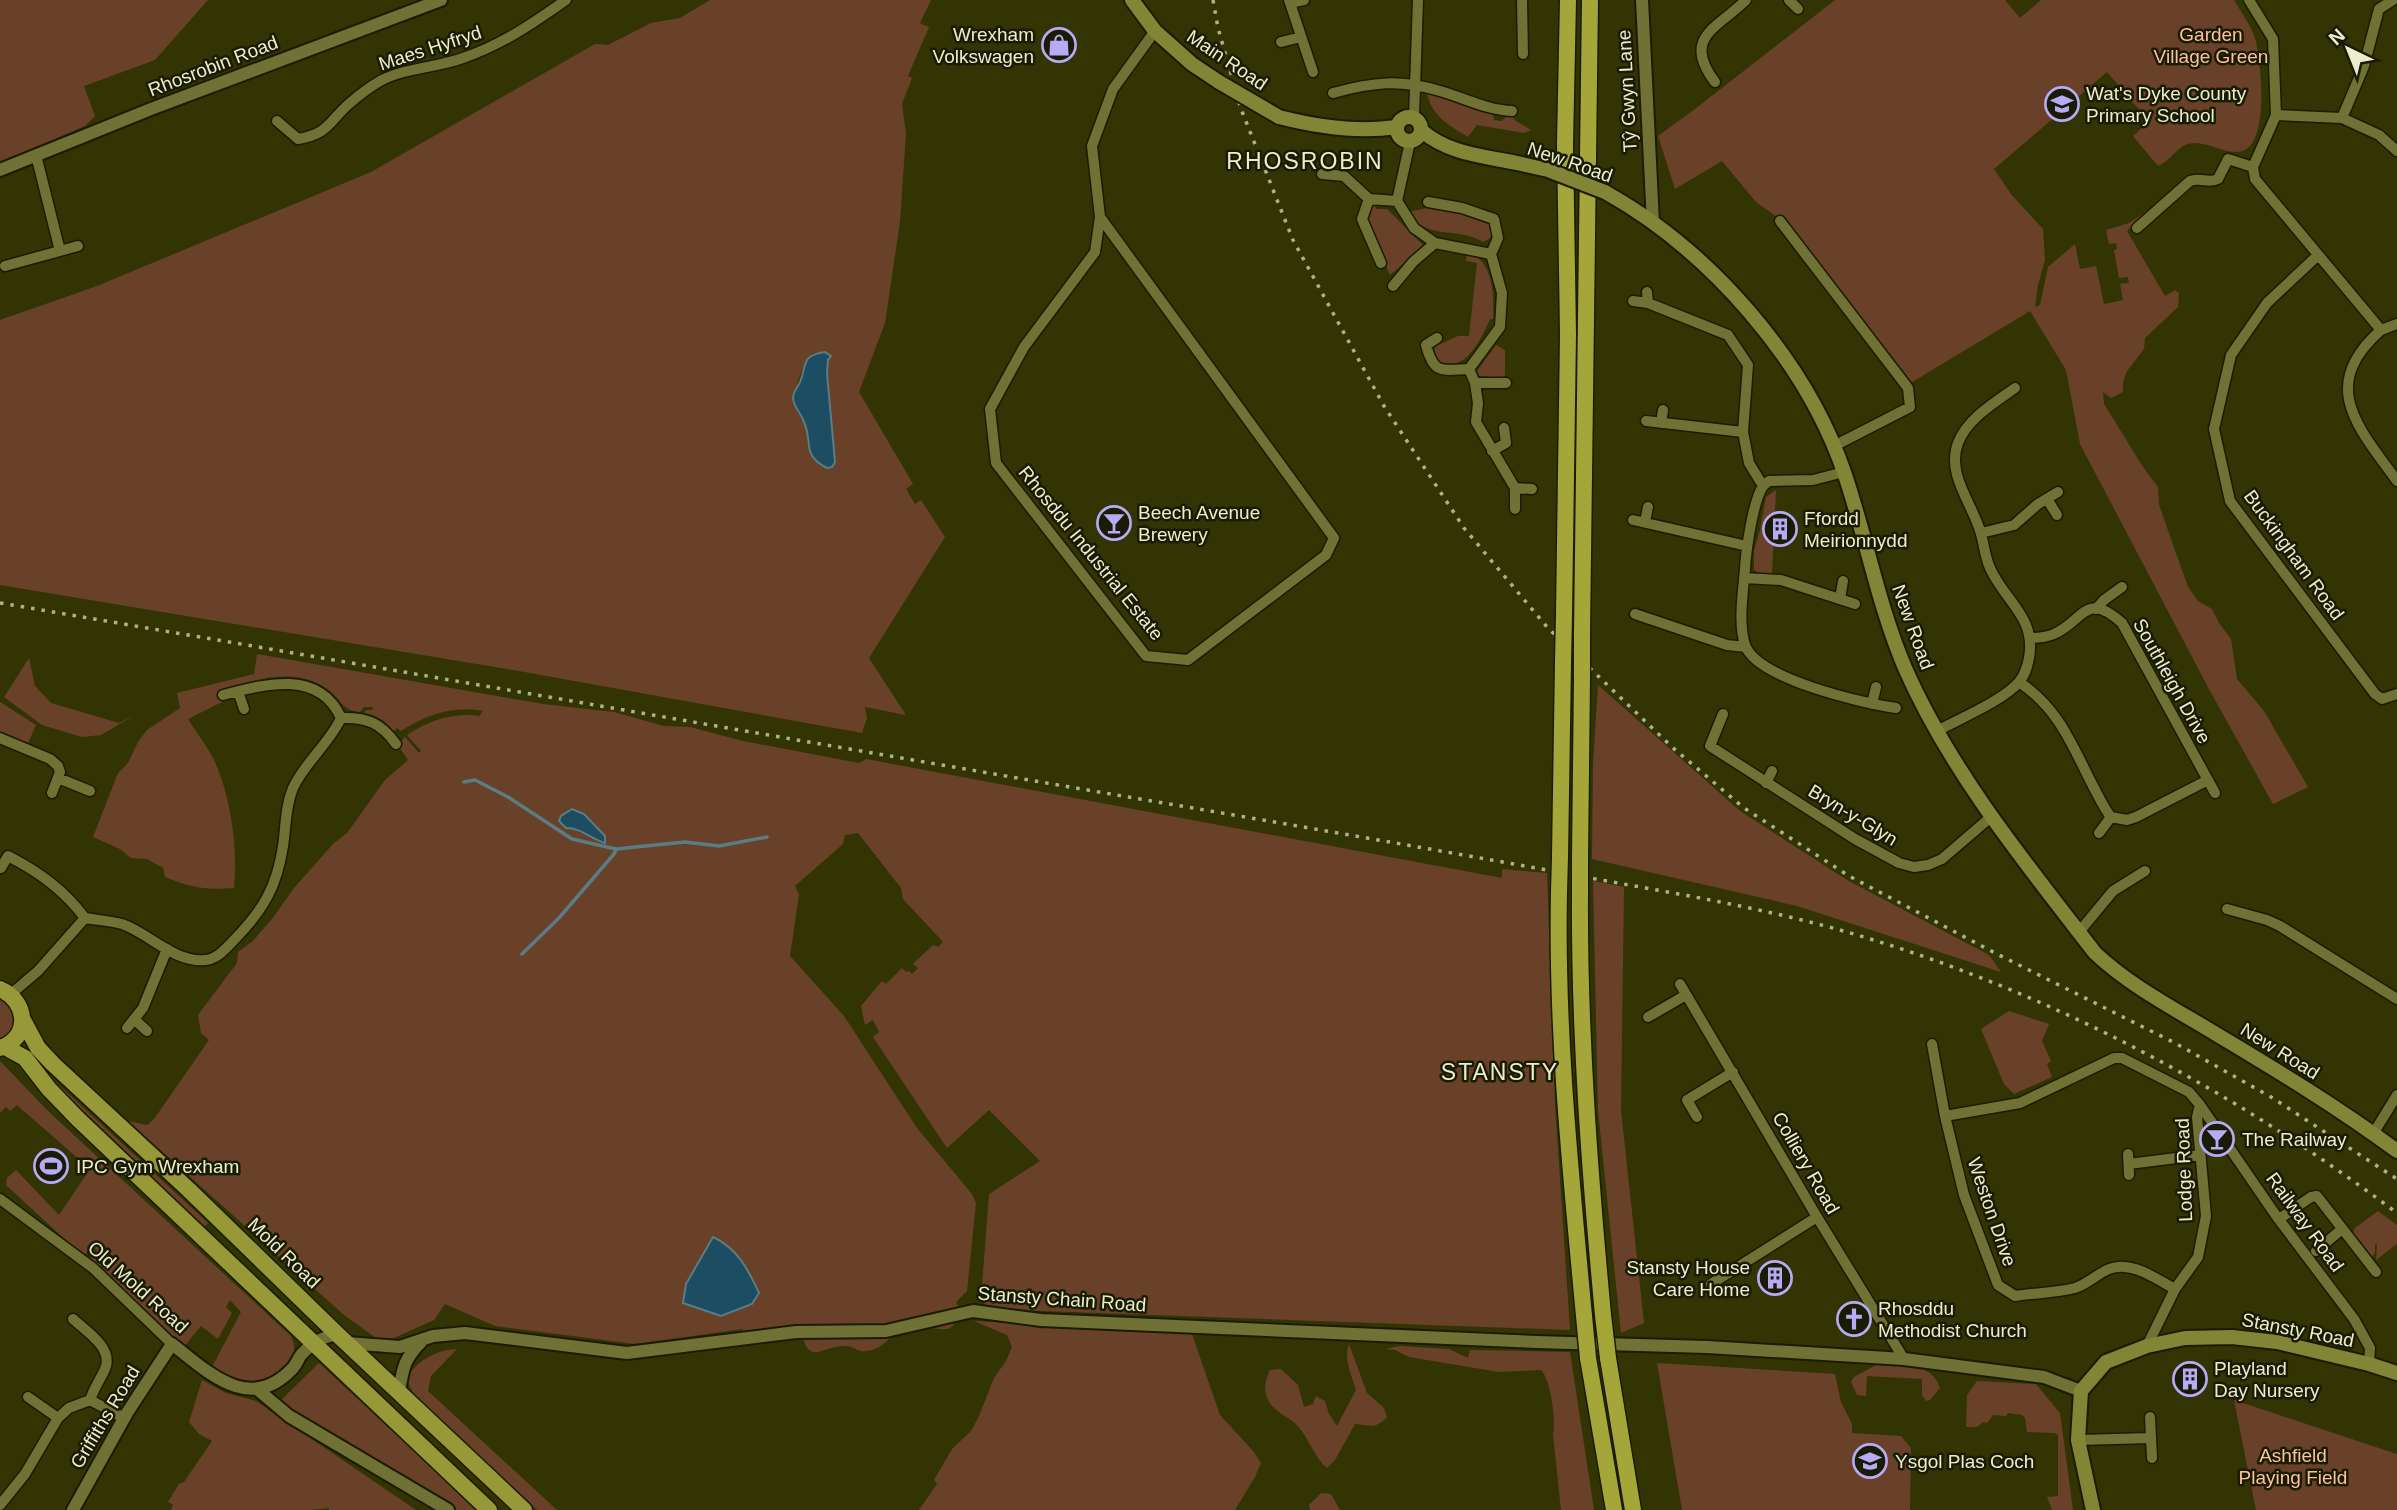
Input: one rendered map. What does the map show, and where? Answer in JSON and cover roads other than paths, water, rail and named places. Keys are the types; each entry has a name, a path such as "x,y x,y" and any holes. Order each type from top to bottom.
{"highway":[{"path":"1568,0 1565,144 1568,334 1558,947 1568,1150 1588,1358 1614,1510"},
{"path":"1590,0 1580,952 1588,1161 1608,1358 1633,1510"}],"main road":[{"name":"Main Road","path":"1132,0 1154,31 1192,64 1279,117 1304,124 1349,130 1397,127"},
{"path":"1413,117 1405,117 1397,127 1400,137 1410,142 1418,138 1422,131"},
{"name":"New Road","path":"1413,117 1420,122 1422,131 1436,143 1453,150 1548,170 1605,192 1653,223 1705,265 1755,321 1794,373 1834,446 1890,627 1905,668 1937,731 1992,816 2079,932 2108,965 2157,998 2291,1079 2397,1151"},
{"name":"Mold Road","path":"5,992 22,1010 23,1020 38,1048 53,1065 189,1190 524,1510"},
{"path":"23,1020 18,1036 2,1048 25,1058 49,1089 78,1119 489,1510"},
{"name":"Stansty Road","path":"2081,1391 2106,1362 2147,1346 2185,1338 2232,1336 2277,1342 2397,1373"},
{"path":"2081,1391 2078,1440 2093,1510"}],"street":[{"name":"Rhosrobin Road","path":"0,170 150,109 440,0"},
{"name":"Maes Hyfryd","path":"277,121 298,139 313,137 332,124 349,104 380,81 412,69 461,60 513,37 566,0"},
{"path":"1304,0 1290,2 1313,72"},
{"path":"1413,117 1418,0"},
{"path":"1522,0 1523,54"},
{"name":"Tŷ Gwyn Lane","path":"1642,0 1653,223"},
{"path":"1715,82 1703,66 1702,49 1709,29 1746,0"},
{"path":"1789,0 1798,9"},
{"path":"2249,0 2273,39 2276,115 2253,167 2255,178 2381,330"},
{"path":"2342,118 2364,66 2379,9 2393,0"},
{"name":"Rhosddu Industrial Estate","path":"1100,217 1334,538 1326,555 1188,660 1146,656 996,463 990,409 1024,347 1095,252 1100,217 1092,146 1114,89 1154,31"},
{"path":"1281,42 1301,37"},
{"path":"1334,93 1386,82 1437,90 1498,114 1512,111"},
{"path":"1359,86 1363,97"},
{"path":"2276,115 2342,118 2379,135 2397,151"},
{"path":"1410,142 1397,201 1413,228 1435,243 1491,254"},
{"path":"36,155 60,251"},
{"path":"2137,228 2190,181 2200,178 2210,182 2218,179 2228,159 2253,167"},
{"path":"1322,174 1344,176 1369,199 1397,201"},
{"path":"1369,199 1362,219 1381,262"},
{"path":"1428,202 1498,215 1498,238 1491,254 1502,293 1500,327 1469,369"},
{"path":"1780,221 1908,387 1910,407 1834,446"},
{"path":"1393,286 1413,262 1435,243"},
{"path":"5,266 78,246"},
{"name":"Buckingham Road","path":"2317,256 2267,303 2231,355 2214,429 2230,501 2369,687 2382,699 2397,694"},
{"path":"1633,301 1648,298 1728,335 1748,365 1744,432 1749,463 1763,486"},
{"path":"2397,324 2381,330 2370,340 2355,361 2347,386 2347,398 2357,424 2397,481"},
{"path":"1437,338 1424,343 1430,361 1440,370 1469,369"},
{"path":"1469,369 1475,383 1478,403 1476,422 1515,488 1515,509"},
{"path":"1475,383 1506,383"},
{"path":"1937,731 2010,691 2027,670 2031,638 2024,619 1986,562 1981,533 1960,483 1956,463 1962,435 1976,419 2015,388"},
{"path":"1661,423 1663,410"},
{"path":"1646,421 1744,432"},
{"path":"1492,451 1506,443 1504,428"},
{"path":"1844,472 1813,480 1769,481 1757,495 1746,546 1742,619 1746,647 1754,659 1776,673 1846,698 1896,708"},
{"path":"1515,488 1532,489"},
{"path":"1981,533 2014,525 2058,492"},
{"path":"2047,499 2056,515"},
{"path":"1645,522 1648,507"},
{"path":"1633,520 1746,546"},
{"path":"1744,578 1781,580 1855,604"},
{"path":"1840,598 1843,581"},
{"path":"2031,638 2056,634 2080,613 2096,608 2122,587"},
{"name":"Southleigh Drive","path":"2096,608 2122,623 2215,793"},
{"path":"1635,614 1727,645 1746,647"},
{"path":"2019,682 2035,692 2060,720 2101,803 2111,817 2127,820 2136,817 2208,780"},
{"path":"223,695 251,687 291,684 314,688 325,693 341,718"},
{"path":"1872,704 1876,687"},
{"path":"238,691 244,709"},
{"name":"Bryn-y-Glyn","path":"1723,714 1710,746 1899,863 1914,867 1942,859 1956,850 1992,816"},
{"path":"341,718 369,719 385,729 396,744"},
{"path":"1,868 8,856 37,872 72,901 85,918 123,924 167,949 197,960 214,958 256,916 275,885 287,808 293,787 332,736 341,718"},
{"path":"0,738 36,747 55,762 60,772 52,793"},
{"path":"1766,783 1772,771"},
{"path":"58,778 75,790 90,791"},
{"path":"2099,833 2111,817"},
{"path":"2079,932 2113,891 2145,871"},
{"path":"2227,909 2280,926 2397,999"},
{"path":"5,992 38,971 85,918"},
{"path":"127,1028 143,1008 167,949"},
{"name":"Colliery Road","path":"1680,984 1904,1359"},
{"path":"1648,1017 1686,995"},
{"path":"135,1020 147,1031"},
{"name":"Weston Drive","path":"1932,1044 1945,1116 1964,1195 1998,1285 2015,1296 2073,1288 2092,1281 2109,1269 2126,1266 2175,1289"},
{"name":"Railway Road","path":"1945,1116 2020,1103 2114,1058 2122,1058 2189,1093 2354,1318 2370,1348 2369,1364"},
{"path":"1697,1117 1687,1100 1733,1072"},
{"path":"2374,1134 2397,1095"},
{"name":"Lodge Road","path":"2147,1346 2175,1289 2198,1257 2206,1216 2197,1117 2200,1105"},
{"path":"2129,1165 2200,1155"},
{"path":"2279,1219 2311,1196 2317,1196 2376,1272"},
{"name":"Old Mold Road","path":"0,1199 93,1268 172,1344 218,1380 235,1387 257,1390 289,1416 448,1510"},
{"path":"1711,1284 1817,1217"},
{"path":"2316,1251 2342,1230"},
{"name":"Stansty Chain Road","path":"342,1338 400,1347 433,1336 465,1333 626,1353 796,1332 886,1331 973,1311 1041,1320 1707,1347 1904,1359"},
{"path":"0,1504 4,1491 24,1474 58,1418 69,1408 90,1400 107,1367 104,1349 81,1322"},
{"path":"257,1390 292,1369 314,1343 326,1337 342,1338"},
{"path":"399,1391 408,1355 421,1342"},
{"name":"Griffiths Road","path":"73,1510 124,1418 172,1344"},
{"path":"1904,1359 2044,1377 2081,1391"},
{"path":"28,1397 58,1418"},
{"path":"90,1400 124,1418"},
{"path":"2150,1417 2152,1458"},
{"path":"2078,1440 2151,1438"}],"water":[{"path":"825,352 831,356 827,373 835,462 832,467 827,468 811,453 807,429 793,397 808,358"},
{"path":"572,809 584,814 605,836 605,843 566,828 559,821 561,816"},
{"path":"713,1237 729,1247 741,1260 759,1293 752,1304 721,1316 683,1303 686,1284"}],"waterway":[{"path":"464,782 475,780 508,797 572,839 616,849 685,842 719,846 767,837"},
{"path":"522,954 559,918 616,849"}],"railway":[{"path":"1213,0 1218,28 1241,109 1293,240 1384,406 1464,528 1547,627 1672,747 1744,808 1849,876 2175,1043 2271,1097 2397,1179"},
{"path":"0,603 1434,850 1795,918 1905,950 1980,977 2126,1043 2197,1081 2266,1123 2397,1213"}],"place":[{"name":"Wrexham Volkswagen","path":"1059,45"},
{"name":"Wat's Dyke County Primary School","path":"2062,104"},
{"name":"Beech Avenue Brewery","path":"1114,523"},
{"name":"Ffordd Meirionnydd","path":"1780,529"},
{"name":"The Railway","path":"2217,1139"},
{"name":"IPC Gym Wrexham","path":"51,1166"},
{"name":"Stansty House Care Home","path":"1775,1278"},
{"name":"Rhosddu Methodist Church","path":"1854,1319"},
{"name":"Playland Day Nursery","path":"2190,1379"},
{"name":"Ysgol Plas Coch","path":"1870,1461"}],"district":[{"name":"RHOSROBIN","path":"1305,161"},
{"name":"STANSTY","path":"1500,1072"}],"park label":[{"name":"Garden Village Green","path":"2211,45"},
{"name":"Ashfield Playing Field","path":"2293,1466"}]}
